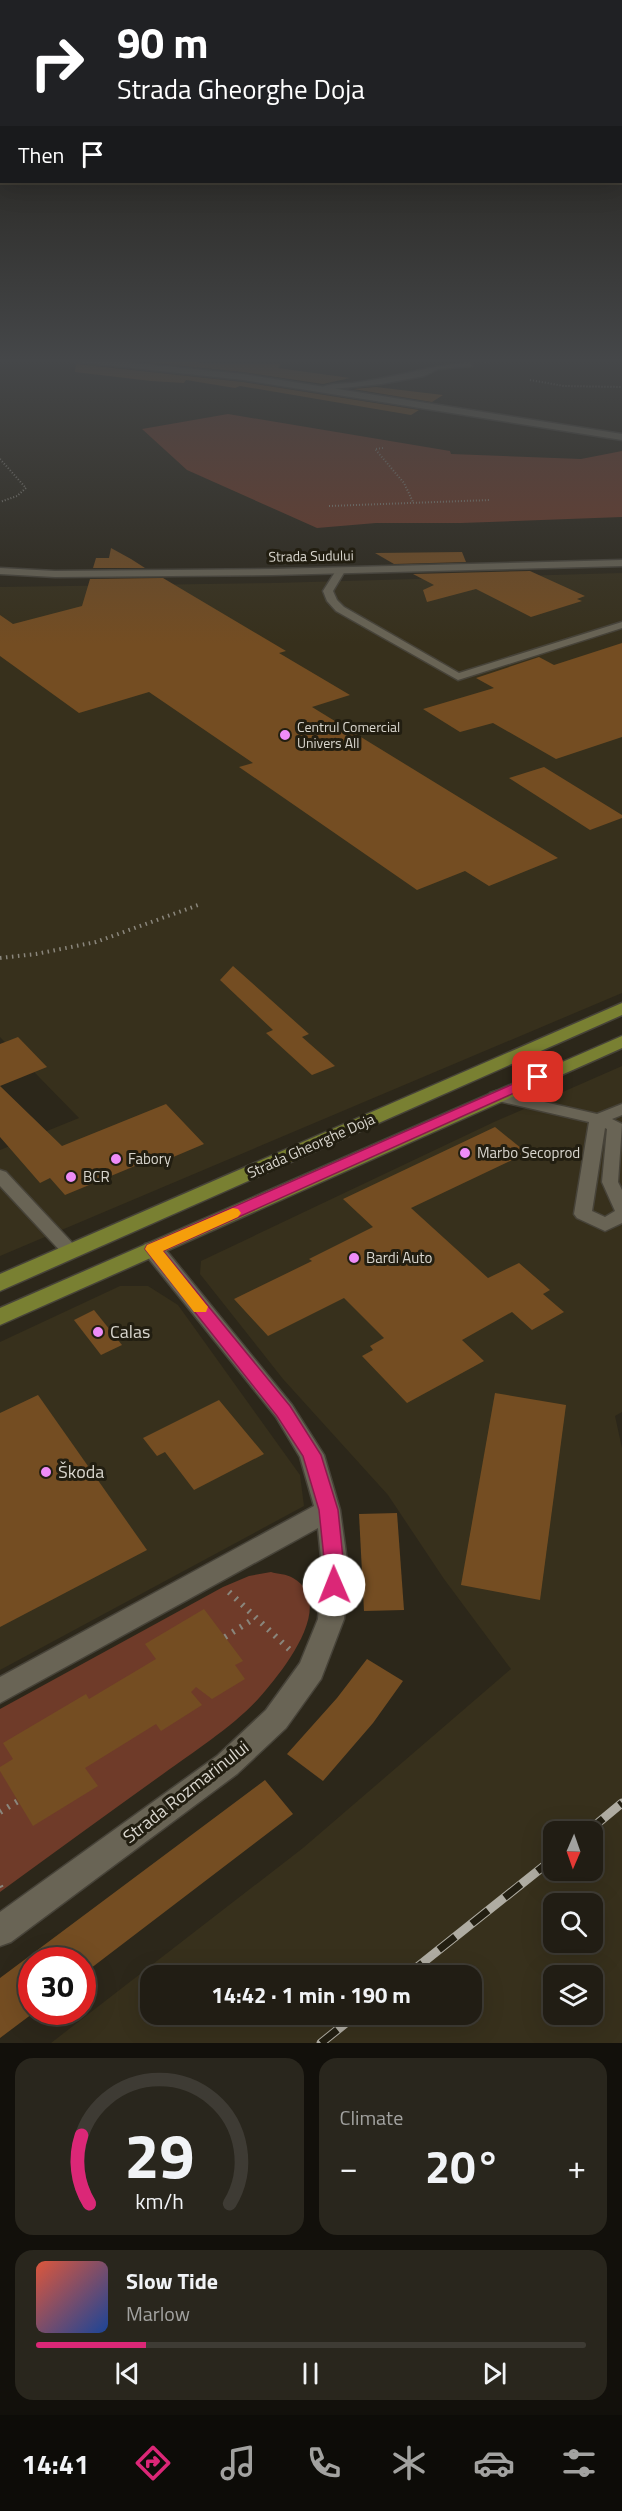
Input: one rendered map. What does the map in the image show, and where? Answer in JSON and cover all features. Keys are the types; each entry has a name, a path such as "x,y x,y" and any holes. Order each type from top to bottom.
{"main road":[{"name":"Strada Gheorghe Doja","path":"0,1283 622,1008"},
{"name":"Strada Gheorghe Doja","path":"0,1317 622,1041"}],"street":[{"name":"Strada Sudului","path":"0,571 87,574 340,571 622,563"},
{"name":"Strada Rozmarinului","path":"0,1931 227,1765 276,1719 311,1670 331,1619 335,1568 328,1510 312,1455 284,1411 153,1249"},
{"path":"0,1691 328,1510"}],"lane":[{"path":"340,571 328,591 332,601 340,609 458,677 622,625"},
{"path":"496,1096 598,1119 619,1129 610,1182 622,1208"},
{"path":"598,1119 622,1108"},
{"path":"598,1119 583,1214 604,1225 622,1215"},
{"path":"0,1176 71,1252"}],"path":[{"path":"379,453 404,483 413,502"},
{"path":"0,459 26,488 17,496 0,502"},
{"path":"329,506 490,500"},
{"path":"0,957 36,954 96,942 201,904"},
{"path":"223,1587 311,1670"},
{"path":"225,1637 255,1618"},
{"path":"0,1812 18,1801"}],"shaded area":[{"path":"169,453 451,453 581,459 622,453 622,517 461,523 376,523 317,528 187,470"},
{"path":"622,573 622,993 0,1256 0,1150 79,1118 0,1037 0,587 275,583"},
{"path":"622,1066 622,1412 615,1416 622,1448 622,2043 51,2043 74,2025 96,2025 96,2008 140,1974 140,2025 482,2025 482,1965 152,1965 303,1848 511,1669 444,1579 388,1495 283,1379 200,1274 201,1261 494,1122"},
{"path":"120,1286 148,1286 178,1305 300,1475 304,1506 0,1670 0,1342"},
{"path":"271,1572 293,1578 305,1590 310,1604 308,1621 301,1638 269,1687 238,1719 0,1892 0,1709 223,1587 249,1576"}],"building":[{"path":"111,548 145,568 93,568 96,558 109,558"},
{"path":"462,552 466,562 394,564 375,553"},
{"path":"530,571 585,596 577,599 582,601 531,617 476,589 427,602 423,590 434,585 413,574"},
{"name":"Centrul Comercial Univers All","path":"163,578 286,651 279,653 350,695 312,707 558,858 489,886 465,871 417,890 239,767 253,763 149,692 79,713 0,656 0,615 13,624 82,606 90,579"},
{"path":"622,643 622,737 556,759 493,723 460,732 423,709 494,688 476,678 539,657 554,665"},
{"path":"544,767 622,815 622,818 590,830 509,778"},
{"path":"233,966 309,1034 302,1037 335,1066 312,1075 266,1033 273,1030 220,980"},
{"path":"18,1037 47,1067 0,1086 0,1044"},
{"path":"0,1086 62,1146 166,1104 204,1144 152,1166 147,1161 65,1195 50,1178 40,1183 0,1137"},
{"path":"495,1127 527,1153 411,1208 488,1278 519,1263 550,1290 543,1294 564,1312 532,1330 512,1312 462,1340 484,1361 407,1403 362,1356 373,1350 370,1346 384,1338 344,1298 268,1336 234,1299 312,1261 309,1259 373,1227 343,1199"},
{"name":"Calas","path":"94,1310 122,1345 101,1355 74,1320"},
{"path":"495,1393 566,1405 540,1600 461,1585"},
{"name":"Škoda","path":"38,1395 147,1550 0,1627 0,1413"},
{"path":"219,1400 264,1454 194,1490 165,1452 157,1456 143,1438"},
{"path":"397,1513 404,1610 364,1611 359,1514"},
{"path":"204,1609 243,1661 235,1665 245,1679 212,1699 196,1687 191,1692 202,1705 161,1731 156,1724 85,1768 98,1786 33,1826 0,1771 0,1767 13,1759 3,1743 86,1694 89,1699 156,1659 145,1644"},
{"path":"367,1659 403,1681 373,1723 323,1781 287,1754 337,1698"},
{"path":"265,1780 293,1814 96,1964 96,1947 41,1947"},
{"path":"18,1965 18,2024 0,2038 0,1978"}],"railway":[{"path":"600,1821 622,1803"},
{"path":"420,1965 543,1867"},
{"path":"321,2043 343,2025"}],"slow traffic":[{"path":"200,1307 153,1249 233,1213"}],"place":[{"name":"Centrul Comercial Univers All","path":"285,735"},
{"name":"Marbo Secoprod","path":"465,1153"},
{"name":"Fabory","path":"116,1159"},
{"name":"BCR","path":"71,1177"},
{"name":"Bardi Auto","path":"354,1258"},
{"name":"Calas","path":"98,1332"},
{"name":"Škoda","path":"46,1472"}],"route":[{"path":"334,1585 335,1568 328,1510 312,1455 284,1411 153,1249 538,1077"}]}
